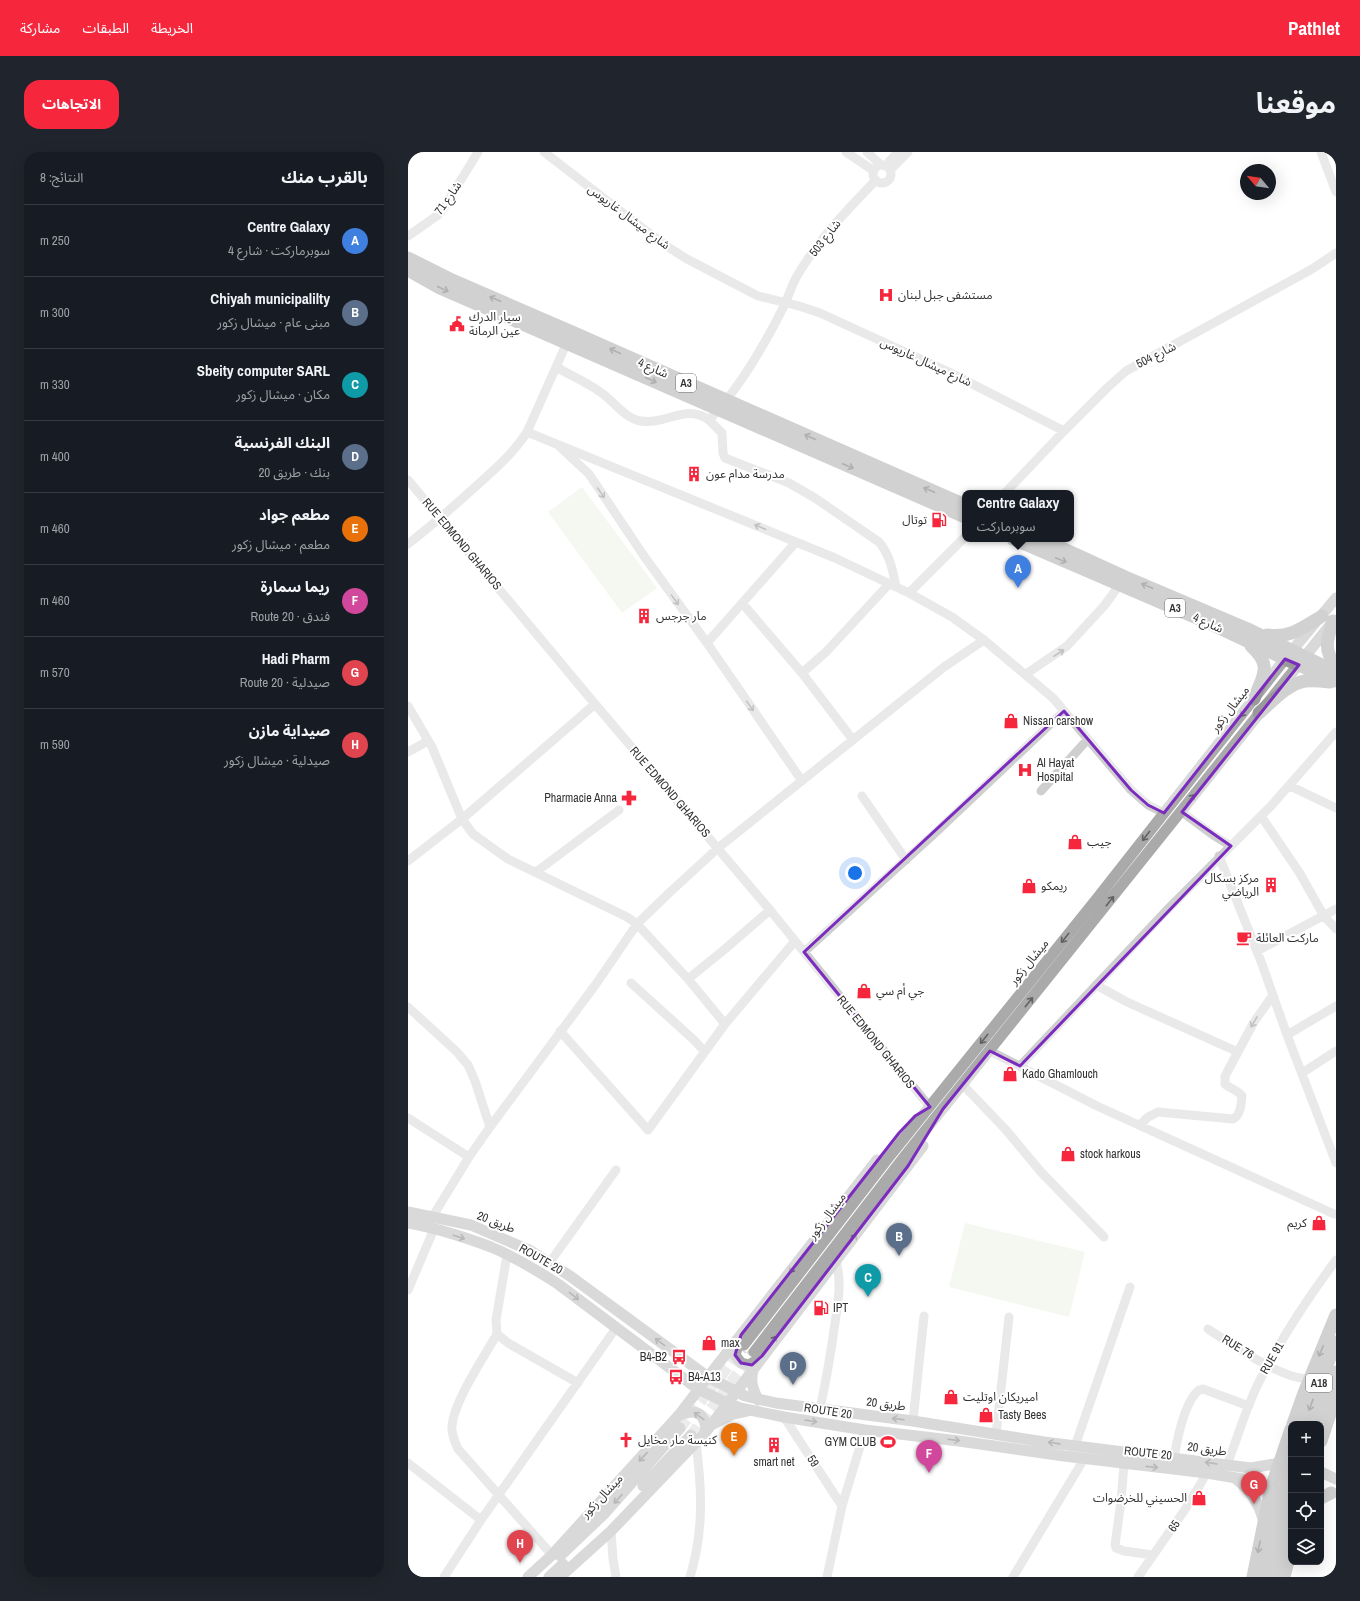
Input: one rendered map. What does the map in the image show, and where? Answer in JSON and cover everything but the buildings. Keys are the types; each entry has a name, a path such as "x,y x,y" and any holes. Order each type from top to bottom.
{"highway":[{"name":"شارع 4","path":"408,258 569,337 723,405 962,516"},
{"name":"شارع 4","path":"408,270 440,288 569,337"},
{"name":"شارع 4","path":"723,405 962,504"},
{"name":"شارع 4","path":"1021,542 1122,581"},
{"name":"شارع 4","path":"1048,542 1122,581 1211,624 1248,635 1302,661 1336,672"},
{"path":"1254,699 1264,675 1264,662 1248,635 1289,635 1330,618 1327,647 1329,656 1336,666"},
{"name":"شارع 4","path":"1302,661 1336,682"},
{"path":"1259,713 1284,691 1298,683 1309,681 1336,682"},
{"path":"1294,1421 1336,1315"},
{"name":"A18","path":"1305,1421 1336,1342"},
{"name":"A18","path":"1316,1421 1336,1372"},
{"path":"1324,1434 1332,1414 1336,1396"},
{"path":"1253,1577 1271,1488 1287,1464"},
{"path":"1263,1577 1287,1464"},
{"path":"1273,1577 1288,1517"},
{"path":"1284,1577 1288,1562"}],"main road":[{"name":"ميشال زكور","path":"758,1354 900,1163 1302,661 1330,618 1336,598"},
{"name":"ميشال زكور","path":"528,1577 552,1555 680,1415 687,1404 690,1383 704,1374 743,1340 1289,655 1330,618"},
{"path":"758,1400 752,1388 751,1378 758,1354 836,1261 921,1147 943,1109"},
{"name":"طريق 20","path":"408,1212 433,1216 470,1226 529,1250 550,1262 704,1374 740,1394 758,1400 914,1421 1075,1446 1227,1466 1257,1468 1287,1464"},
{"name":"ROUTE 20","path":"408,1223 434,1229 492,1247 542,1273 690,1383 727,1403 740,1408 784,1417 865,1430 959,1441 1084,1459 1207,1473 1254,1482 1288,1494"},
{"path":"743,1340 735,1352 738,1361 749,1365 757,1361 758,1354"},
{"path":"691,1364 706,1364 722,1359"},
{"path":"740,1408 738,1400 740,1394 754,1369"},
{"path":"687,1404 686,1391 690,1383"},
{"path":"560,1577 611,1531 693,1439 705,1433 727,1403 740,1394"},
{"path":"712,1424 733,1414 751,1410"},
{"path":"680,1415 693,1412 699,1414 705,1421 707,1427 705,1433"},
{"name":"ميشال زكور","path":"538,1577 604,1514 680,1428"},
{"name":"ميشال زكور","path":"549,1577 607,1524 693,1439"},
{"path":"1254,1482 1258,1476 1257,1468"},
{"path":"1324,1473 1336,1479"},
{"path":"1236,1478 1246,1487 1254,1498 1264,1523"}],"street":[{"name":"شارع 71","path":"408,236 428,222 441,210 478,152"},
{"name":"شارع ميشال غاريوس","path":"544,152 668,247 752,294 820,313 938,367 1064,431"},
{"path":"846,152 883,183 888,180 890,176 885,167 867,152"},
{"path":"885,167 898,152"},
{"path":"875,176 878,166 885,167 908,152"},
{"path":"1321,152 1336,192"},
{"name":"شارع 503","path":"785,303 797,276 821,241 875,176"},
{"name":"شارع 504","path":"1008,490 1107,388 1131,367 1188,338 1312,269 1336,253"},
{"path":"709,420 723,405 757,354 785,303"},
{"path":"408,544 440,518 508,457 527,432 569,337"},
{"path":"556,367 600,391 634,419 642,421 658,421 681,414 695,413 702,415 722,434 723,453 725,458 789,483 815,498 879,542 883,547 893,571 893,585 826,652 802,673"},
{"path":"527,432 597,459 836,558 909,593 952,617 984,640 1053,698 1132,790 1148,805 1164,813"},
{"path":"556,444 589,474 644,556 707,643 802,781"},
{"path":"589,474 590,466 597,459"},
{"name":"RUE EDMOND GHARIOS","path":"408,480 795,940 927,1109"},
{"path":"909,593 962,539"},
{"path":"707,643 796,542"},
{"path":"1026,674 1068,646 1104,606 1122,581"},
{"path":"742,603 802,673 853,740"},
{"path":"433,1216 469,1157 560,1031 596,984 637,924 718,848 944,667 984,640"},
{"path":"408,861 462,819 595,704"},
{"path":"408,706 428,741 462,819 473,834 508,858 627,917 637,924 688,979 725,1024"},
{"path":"804,952 906,860 1064,711"},
{"path":"1020,1066 1219,856 1231,846 1290,786 1336,732"},
{"path":"1041,791 1088,739"},
{"path":"408,752 428,741"},
{"path":"1290,786 1336,808"},
{"path":"862,796 906,860"},
{"path":"536,872 619,810"},
{"path":"1182,812 1213,835 1231,846"},
{"path":"1261,816 1302,876 1324,916 1336,929"},
{"path":"1219,856 1257,951 1287,1035 1336,1163"},
{"path":"1257,951 1336,909"},
{"path":"688,979 770,910"},
{"path":"560,1031 648,1130 704,1051 795,940"},
{"path":"631,983 694,1040 704,1051"},
{"path":"1096,985 1127,1002 1238,1052"},
{"path":"1140,1125 1148,1117 1158,1112 1235,1118 1240,1112 1242,1096 1240,1093 1228,1088 1224,1080 1254,1022 1273,995"},
{"path":"1287,1035 1336,1006"},
{"path":"408,1007 468,1064 490,1127"},
{"path":"990,1051 1084,1099 1335,1214"},
{"path":"1302,1073 1336,1051"},
{"path":"963,1085 1006,1130 1046,1177 1104,1237"},
{"path":"408,1118 469,1157"},
{"path":"550,1262 616,1170"},
{"path":"408,1290 434,1229"},
{"path":"507,1255 496,1320 498,1334 470,1381 453,1418 452,1427 454,1440 458,1449 498,1496 552,1555"},
{"name":"RUE 91","path":"1227,1466 1259,1381 1294,1320 1336,1260"},
{"path":"820,1409 838,1304 840,1282 836,1261"},
{"path":"1075,1446 1130,1287"},
{"path":"914,1421 924,1316"},
{"path":"996,1434 1009,1318"},
{"path":"444,1577 481,1520 616,1328"},
{"name":"RUE 76","path":"1208,1329 1295,1382 1304,1393"},
{"path":"498,1334 508,1343 578,1383"},
{"name":"RUE 76","path":"1268,1365 1296,1377 1305,1379 1310,1378"},
{"path":"1174,1458 1185,1414 1191,1400 1199,1390 1203,1389 1249,1406"},
{"name":"59","path":"784,1417 842,1506"},
{"path":"827,1577 842,1506 865,1430"},
{"path":"690,1577 696,1554 701,1512 701,1491 693,1439"},
{"path":"1013,1577 1084,1459"},
{"path":"408,1463 481,1520"},
{"path":"1124,1464 1122,1501 1115,1545 1116,1548 1124,1551 1152,1556"},
{"name":"65","path":"1138,1577 1186,1508 1207,1473"},
{"path":"611,1531 616,1577"}],"highlighted area":[{"path":"1285,659 1299,665 1182,812 1231,846 1020,1066 990,1051 943,1109 908,1166 762,1356 752,1365 741,1363 735,1355 741,1335 899,1133 915,1116 930,1107 804,952 1064,711 1131,790 1148,805 1164,813"}],"green space":[{"path":"582,487 657,588 622,613 548,512"},
{"path":"965,1223 1085,1252 1069,1317 949,1287"}],"tunnel":[{"path":"680,1428 742,1349"},
{"path":"691,1435 754,1352"}],"place":[{"name":"مستشفى جبل لبنان","path":"886,295"},
{"name":"سيار الدرك عين الرمانة","path":"457,324"},
{"name":"مدرسة مدام عون","path":"694,474"},
{"name":"توتال","path":"939,520"},
{"name":"Centre Galaxy","path":"1018,588"},
{"name":"مار جرجس","path":"644,616"},
{"name":"Nissan carshow","path":"1011,721"},
{"name":"Al Hayat Hospital","path":"1025,770"},
{"name":"Pharmacie Anna","path":"629,798"},
{"name":"جيب","path":"1075,842"},
{"name":"مركز بسكال الرياضي","path":"1271,885"},
{"name":"ريمكو","path":"1029,886"},
{"name":"ماركت العائلة","path":"1244,938"},
{"name":"جي أم سي","path":"864,991"},
{"name":"Kado Ghamlouch","path":"1010,1074"},
{"name":"stock harkous","path":"1068,1154"},
{"name":"كريم","path":"1319,1223"},
{"name":"Chiyah municipalilty","path":"899,1256"},
{"name":"Sbeity computer SARL","path":"868,1297"},
{"name":"IPT","path":"821,1308"},
{"name":"max","path":"709,1343"},
{"name":"B4-B2","path":"679,1357"},
{"name":"B4-A13","path":"676,1377"},
{"name":"البنك الفرنسية","path":"793,1385"},
{"name":"اميريكان اوتليت","path":"951,1397"},
{"name":"Tasty Bees","path":"986,1415"},
{"name":"كنيسة مار مخايل","path":"626,1440"},
{"name":"GYM CLUB","path":"888,1442"},
{"name":"smart net","path":"774,1445"},
{"name":"مطعم جواد","path":"734,1456"},
{"name":"ريما سمارة","path":"929,1473"},
{"name":"الحسيني للخرضوات","path":"1199,1498"},
{"name":"Hadi Pharm","path":"1254,1504"},
{"name":"صيداية مازن","path":"520,1563"}]}
